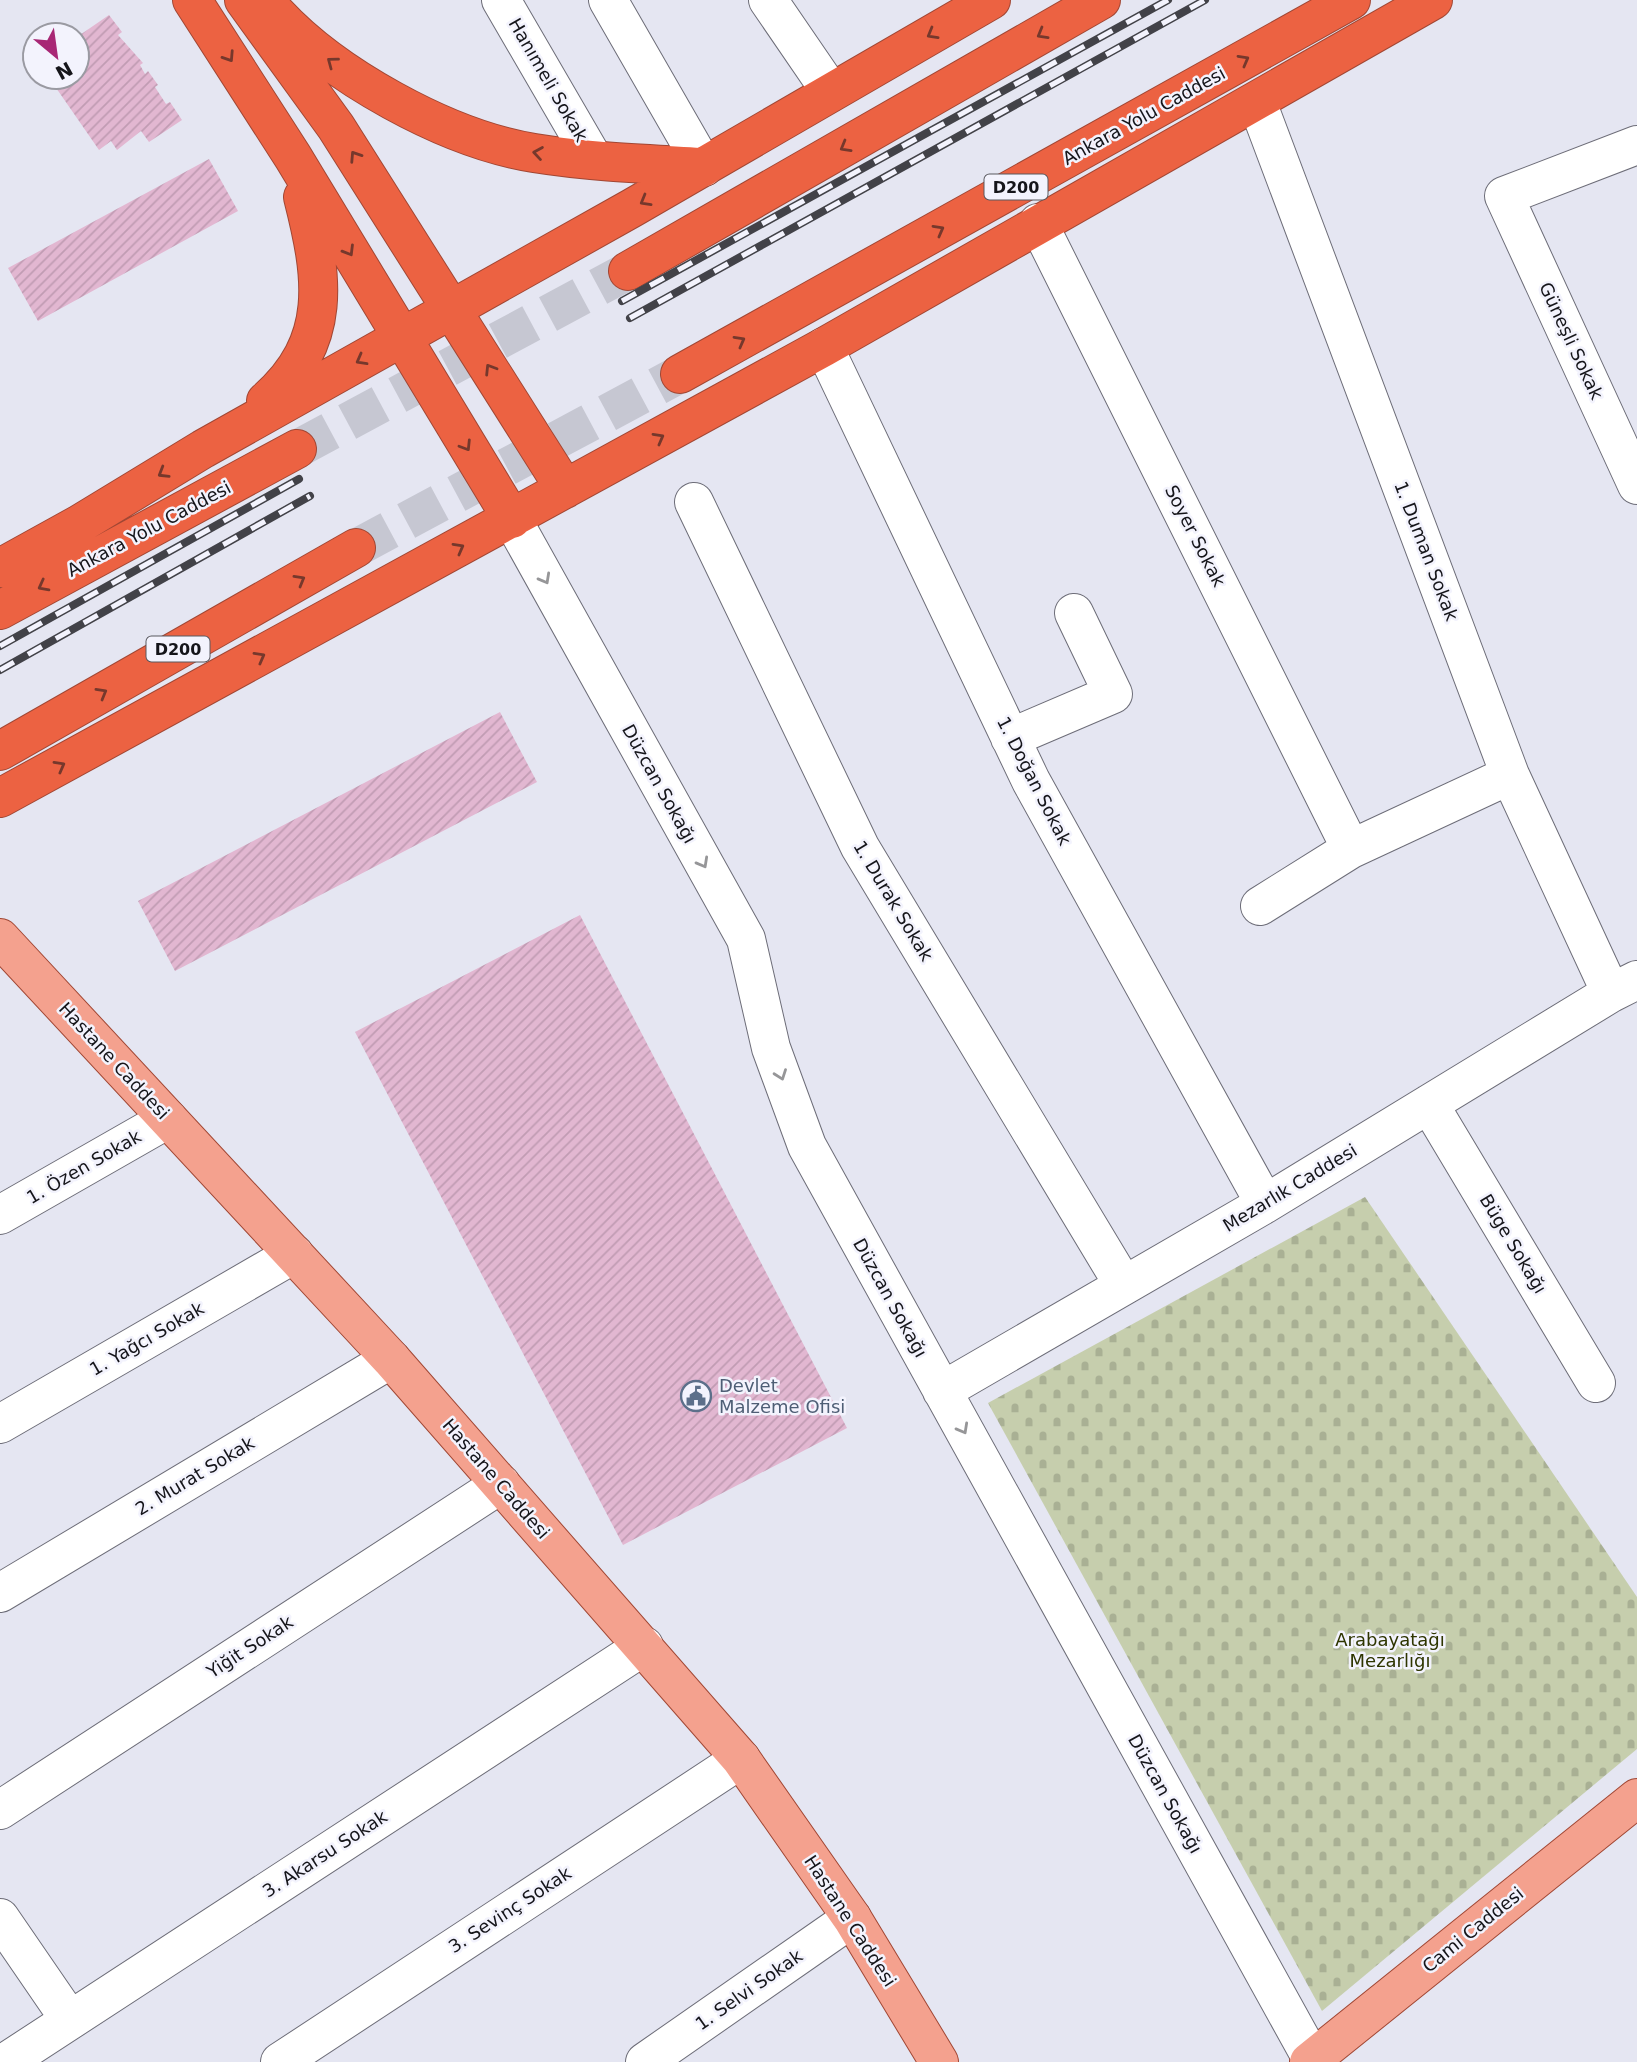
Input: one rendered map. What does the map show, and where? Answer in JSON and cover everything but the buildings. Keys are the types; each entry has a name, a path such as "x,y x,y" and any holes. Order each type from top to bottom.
{"highway":[{"path":"192,0 293,158 512,519"},
{"path":"244,0 336,127 565,489"},
{"path":"264,0 293,33 361,83 455,130 531,152 594,160 704,167"},
{"path":"0,568 78,525 203,449 704,167 991,0"},
{"path":"628,271 1101,0"},
{"name":"Ankara Yolu Caddesi","path":"680,374 1351,0"},
{"path":"0,798 824,346 1433,0"},
{"path":"203,449 288,382 307,350 320,305 317,252 293,158"},
{"name":"Ankara Yolu Caddesi","path":"0,610 297,449"},
{"name":"D200","path":"0,751 356,548"}],"main road":[{"name":"Hastane Caddesi","path":"0,938 391,1359 741,1759 852,1918 939,2062"},
{"name":"Cami Caddesi","path":"1311,2061 1637,1798"}],"street":[{"name":"Hanımeli Sokak","path":"501,0 594,160"},
{"path":"608,0 704,167"},
{"path":"768,0 831,92"},
{"name":"1. Duman Sokak","path":"1257,102 1510,775 1624,986"},
{"name":"Güneşli Sokak","path":"1637,145 1504,196 1623,418 1637,485"},
{"name":"Soyer Sokak","path":"1038,223 1351,849"},
{"name":"1. Doğan Sokak","path":"824,346 1031,781 1265,1204"},
{"name":"1. Durak Sokak","path":"694,502 860,847 1123,1284"},
{"name":"Düzcan Sokağı","path":"512,519 746,939 771,1048 807,1146 1311,2061"},
{"path":"1010,738 1113,694 1074,613"},
{"path":"1260,906 1351,849 1510,775"},
{"name":"Mezarlık Caddesi","path":"942,1391 1265,1204 1624,986"},
{"name":"Büge Sokağı","path":"1429,1104 1596,1384"},
{"name":"1. Özen Sokak","path":"0,1215 168,1119"},
{"name":"1. Yağcı Sokak","path":"0,1424 294,1254"},
{"name":"2. Murat Sokak","path":"0,1593 391,1359"},
{"name":"Yiğit Sokak","path":"0,1810 500,1484"},
{"name":"3. Akarsu Sokak","path":"6,2062 644,1646"},
{"name":"3. Sevinç Sokak","path":"280,2062 741,1759"},
{"path":"0,1918 71,2020"},
{"name":"1. Selvi Sokak","path":"654,2060 852,1918"}],"green space":[{"name":"Arabayatağı Mezarlığı","path":"1365,1197 1637,1597 1637,1749 1322,2011 988,1403"}],"tunnel":[{"path":"297,449 628,271"},
{"path":"356,548 680,374"}],"railway":[{"path":"622,301 1168,0"},
{"path":"630,318 1205,0"},
{"path":"0,646 299,479"},
{"path":"0,670 310,496"}],"place":[{"name":"Devlet Malzeme Ofisi","path":"696,1396"}]}
